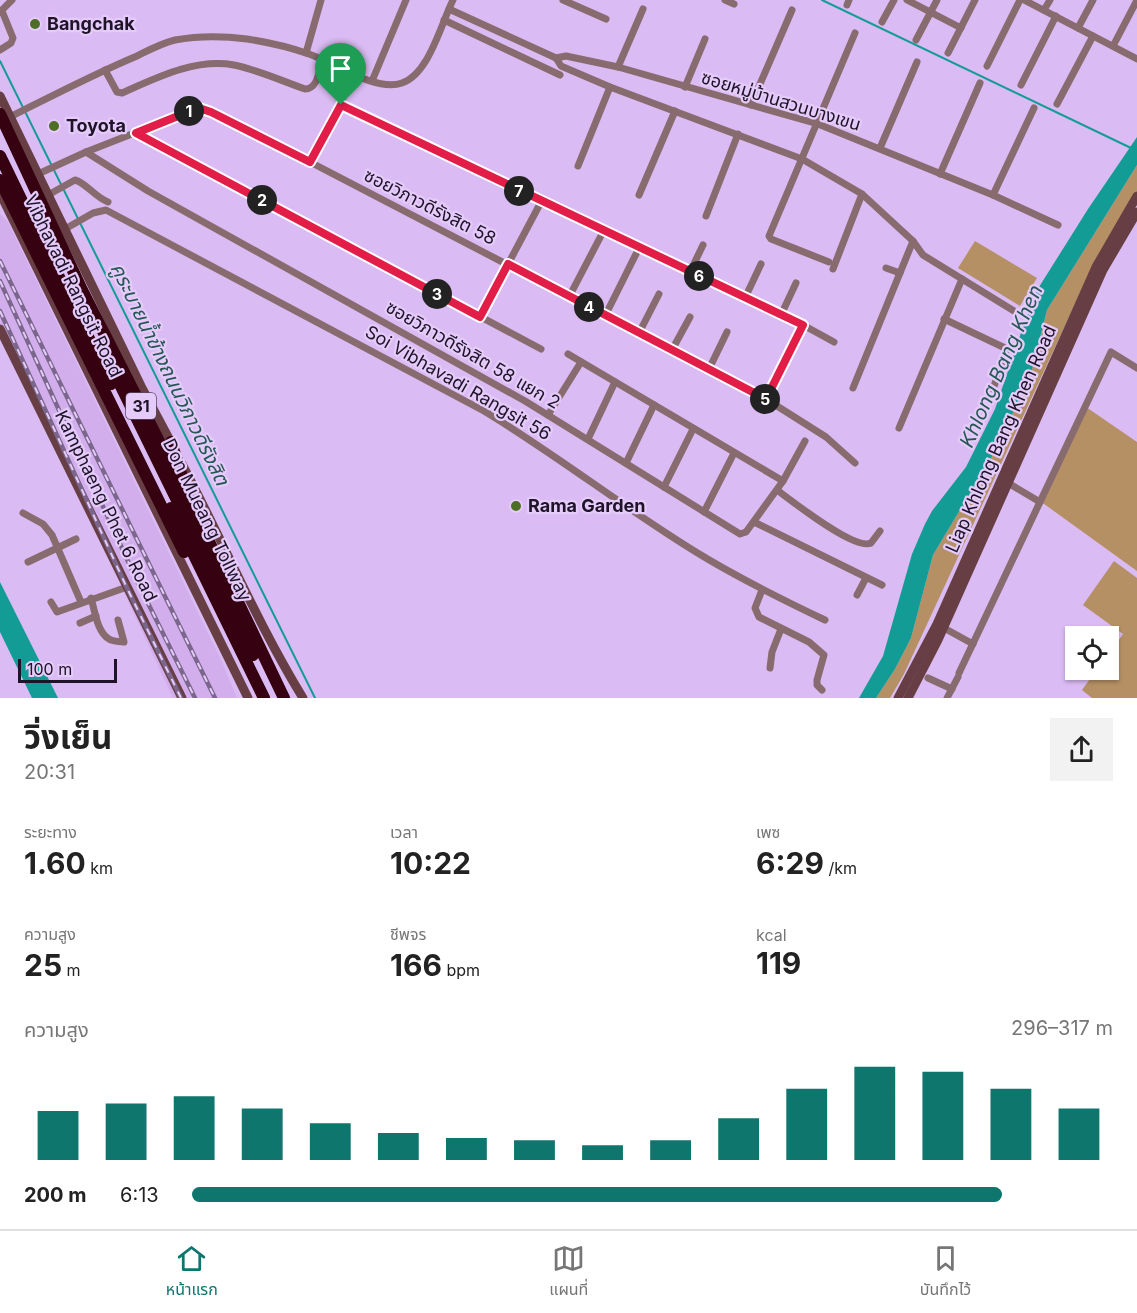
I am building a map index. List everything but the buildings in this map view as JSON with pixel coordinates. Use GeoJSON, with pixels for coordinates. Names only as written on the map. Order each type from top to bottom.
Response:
{"type":"FeatureCollection","features":[{"type":"Feature","properties":{"kind":"highway","name":"Vibhavadi Rangsit Road"},"geometry":{"type":"LineString","coordinates":[[10,115],[82,291],[193,508],[284,698]]}},
{"type":"Feature","properties":{"kind":"highway","name":"Don Mueang Tollway"},"geometry":{"type":"LineString","coordinates":[[0,129],[105,354],[274,698]]}},
{"type":"Feature","properties":{"kind":"highway","name":"Don Mueang Tollway"},"geometry":{"type":"LineString","coordinates":[[0,156],[264,698]]}},
{"type":"Feature","properties":{"kind":"highway","name":"Vibhavadi Rangsit Road"},"geometry":{"type":"LineString","coordinates":[[0,180],[257,698]]}},
{"type":"Feature","properties":{"kind":"highway"},"geometry":{"type":"LineString","coordinates":[[171,442],[193,508]]}},
{"type":"Feature","properties":{"kind":"highway"},"geometry":{"type":"LineString","coordinates":[[135,468],[168,520]]}},
{"type":"Feature","properties":{"kind":"main road","name":"Vibhavadi Rangsit Road"},"geometry":{"type":"LineString","coordinates":[[0,96],[38,174],[52,193],[69,226],[171,442],[280,659],[303,698]]}},
{"type":"Feature","properties":{"kind":"main road","name":"Vibhavadi Rangsit Road"},"geometry":{"type":"LineString","coordinates":[[0,193],[248,698]]}},
{"type":"Feature","properties":{"kind":"main road","name":"Liap Khlong Bang Khen Road"},"geometry":{"type":"LineString","coordinates":[[898,698],[937,624],[1137,196]]}},
{"type":"Feature","properties":{"kind":"main road"},"geometry":{"type":"LineString","coordinates":[[0,209],[13,221]]}},
{"type":"Feature","properties":{"kind":"main road","name":"Liap Khlong Bang Khen Road"},"geometry":{"type":"LineString","coordinates":[[1120,234],[1137,212]]}},
{"type":"Feature","properties":{"kind":"main road","name":"Kamphaeng Phet 6 Road"},"geometry":{"type":"LineString","coordinates":[[0,329],[182,698]]}},
{"type":"Feature","properties":{"kind":"main road","name":"Liap Khlong Bang Khen Road"},"geometry":{"type":"LineString","coordinates":[[908,698],[944,628],[1004,481]]}},
{"type":"Feature","properties":{"kind":"street"},"geometry":{"type":"LineString","coordinates":[[0,50],[11,44],[13,38],[1,12],[12,0]]}},
{"type":"Feature","properties":{"kind":"street"},"geometry":{"type":"LineString","coordinates":[[306,53],[321,0]]}},
{"type":"Feature","properties":{"kind":"street"},"geometry":{"type":"LineString","coordinates":[[372,81],[406,0]]}},
{"type":"Feature","properties":{"kind":"street"},"geometry":{"type":"LineString","coordinates":[[10,115],[172,40],[192,38],[246,39],[306,53],[372,81],[390,85],[404,82],[417,74],[426,62],[453,0]]}},
{"type":"Feature","properties":{"kind":"street"},"geometry":{"type":"LineString","coordinates":[[563,0],[606,19]]}},
{"type":"Feature","properties":{"kind":"street"},"geometry":{"type":"LineString","coordinates":[[725,0],[734,4]]}},
{"type":"Feature","properties":{"kind":"street"},"geometry":{"type":"LineString","coordinates":[[882,22],[894,0]]}},
{"type":"Feature","properties":{"kind":"street"},"geometry":{"type":"LineString","coordinates":[[907,0],[961,28]]}},
{"type":"Feature","properties":{"kind":"street"},"geometry":{"type":"LineString","coordinates":[[916,40],[937,0]]}},
{"type":"Feature","properties":{"kind":"street"},"geometry":{"type":"LineString","coordinates":[[948,53],[975,0]]}},
{"type":"Feature","properties":{"kind":"street"},"geometry":{"type":"LineString","coordinates":[[987,66],[1022,0],[1137,59]]}},
{"type":"Feature","properties":{"kind":"street"},"geometry":{"type":"LineString","coordinates":[[1044,10],[1050,0]]}},
{"type":"Feature","properties":{"kind":"street"},"geometry":{"type":"LineString","coordinates":[[1078,28],[1093,0]]}},
{"type":"Feature","properties":{"kind":"street"},"geometry":{"type":"LineString","coordinates":[[1113,46],[1136,2]]}},
{"type":"Feature","properties":{"kind":"street","name":"ซอยหมู่บ้านสวนบางเขน"},"geometry":{"type":"LineString","coordinates":[[449,9],[556,58],[561,66],[610,87],[802,159],[862,194],[913,241],[923,255],[1014,311]]}},
{"type":"Feature","properties":{"kind":"street"},"geometry":{"type":"LineString","coordinates":[[618,67],[643,9]]}},
{"type":"Feature","properties":{"kind":"street"},"geometry":{"type":"LineString","coordinates":[[750,105],[792,10]]}},
{"type":"Feature","properties":{"kind":"street"},"geometry":{"type":"LineString","coordinates":[[1021,85],[1056,16]]}},
{"type":"Feature","properties":{"kind":"street"},"geometry":{"type":"LineString","coordinates":[[444,20],[560,75]]}},
{"type":"Feature","properties":{"kind":"street"},"geometry":{"type":"LineString","coordinates":[[855,33],[769,236],[771,239],[831,266],[862,194]]}},
{"type":"Feature","properties":{"kind":"street"},"geometry":{"type":"LineString","coordinates":[[1057,104],[1094,36]]}},
{"type":"Feature","properties":{"kind":"street"},"geometry":{"type":"LineString","coordinates":[[685,87],[705,39]]}},
{"type":"Feature","properties":{"kind":"street","name":"ซอยหมู่บ้านสวนบางเขน"},"geometry":{"type":"LineString","coordinates":[[556,58],[566,56],[618,67],[818,124],[993,195],[1058,225]]}},
{"type":"Feature","properties":{"kind":"street"},"geometry":{"type":"LineString","coordinates":[[105,70],[117,92],[122,93],[168,73],[211,64],[233,65],[310,89],[314,86],[322,59]]}},
{"type":"Feature","properties":{"kind":"street"},"geometry":{"type":"LineString","coordinates":[[880,148],[917,62]]}},
{"type":"Feature","properties":{"kind":"street"},"geometry":{"type":"LineString","coordinates":[[310,162],[355,74]]}},
{"type":"Feature","properties":{"kind":"street"},"geometry":{"type":"LineString","coordinates":[[940,174],[980,83]]}},
{"type":"Feature","properties":{"kind":"street"},"geometry":{"type":"LineString","coordinates":[[578,166],[610,87]]}},
{"type":"Feature","properties":{"kind":"street"},"geometry":{"type":"LineString","coordinates":[[341,105],[803,325],[834,342]]}},
{"type":"Feature","properties":{"kind":"street","name":"ซอยวิภาวดีรังสิต 58"},"geometry":{"type":"LineString","coordinates":[[38,174],[86,152],[199,108],[211,112],[766,399],[826,437],[855,463]]}},
{"type":"Feature","properties":{"kind":"street"},"geometry":{"type":"LineString","coordinates":[[993,195],[1034,108]]}},
{"type":"Feature","properties":{"kind":"street"},"geometry":{"type":"LineString","coordinates":[[639,195],[675,111]]}},
{"type":"Feature","properties":{"kind":"street"},"geometry":{"type":"LineString","coordinates":[[136,133],[541,349]]}},
{"type":"Feature","properties":{"kind":"street"},"geometry":{"type":"LineString","coordinates":[[706,216],[738,134]]}},
{"type":"Feature","properties":{"kind":"street","name":"ซอยวิภาวดีรังสิต 58 แยก 2"},"geometry":{"type":"LineString","coordinates":[[86,152],[148,191],[548,415],[740,534],[746,532],[754,522]]}},
{"type":"Feature","properties":{"kind":"street"},"geometry":{"type":"LineString","coordinates":[[52,193],[75,180],[98,198],[108,202]]}},
{"type":"Feature","properties":{"kind":"street"},"geometry":{"type":"LineString","coordinates":[[480,317],[541,202]]}},
{"type":"Feature","properties":{"kind":"street","name":"Soi Vibhavadi Rangsit 56"},"geometry":{"type":"LineString","coordinates":[[69,226],[93,213],[106,210],[467,401],[525,435],[694,551],[762,590],[825,620]]}},
{"type":"Feature","properties":{"kind":"street"},"geometry":{"type":"LineString","coordinates":[[569,297],[604,230]]}},
{"type":"Feature","properties":{"kind":"street"},"geometry":{"type":"LineString","coordinates":[[853,388],[913,241]]}},
{"type":"Feature","properties":{"kind":"street"},"geometry":{"type":"LineString","coordinates":[[690,272],[703,245]]}},
{"type":"Feature","properties":{"kind":"street"},"geometry":{"type":"LineString","coordinates":[[605,316],[639,248]]}},
{"type":"Feature","properties":{"kind":"street"},"geometry":{"type":"LineString","coordinates":[[746,298],[760,264]]}},
{"type":"Feature","properties":{"kind":"street"},"geometry":{"type":"LineString","coordinates":[[886,268],[900,273]]}},
{"type":"Feature","properties":{"kind":"street"},"geometry":{"type":"LineString","coordinates":[[900,428],[962,279]]}},
{"type":"Feature","properties":{"kind":"street"},"geometry":{"type":"LineString","coordinates":[[781,315],[796,283]]}},
{"type":"Feature","properties":{"kind":"street"},"geometry":{"type":"LineString","coordinates":[[639,333],[659,294]]}},
{"type":"Feature","properties":{"kind":"street"},"geometry":{"type":"LineString","coordinates":[[672,350],[690,317]]}},
{"type":"Feature","properties":{"kind":"street"},"geometry":{"type":"LineString","coordinates":[[944,319],[1005,348],[993,389]]}},
{"type":"Feature","properties":{"kind":"street"},"geometry":{"type":"LineString","coordinates":[[766,399],[803,325]]}},
{"type":"Feature","properties":{"kind":"street"},"geometry":{"type":"LineString","coordinates":[[709,369],[727,332]]}},
{"type":"Feature","properties":{"kind":"street"},"geometry":{"type":"LineString","coordinates":[[947,698],[1111,352],[1137,368]]}},
{"type":"Feature","properties":{"kind":"street"},"geometry":{"type":"LineString","coordinates":[[568,354],[783,481]]}},
{"type":"Feature","properties":{"kind":"street"},"geometry":{"type":"LineString","coordinates":[[548,415],[581,362]]}},
{"type":"Feature","properties":{"kind":"street"},"geometry":{"type":"LineString","coordinates":[[588,439],[615,382]]}},
{"type":"Feature","properties":{"kind":"street"},"geometry":{"type":"LineString","coordinates":[[626,463],[654,405]]}},
{"type":"Feature","properties":{"kind":"street"},"geometry":{"type":"LineString","coordinates":[[664,487],[693,429]]}},
{"type":"Feature","properties":{"kind":"street"},"geometry":{"type":"LineString","coordinates":[[806,441],[783,481],[754,522],[882,585]]}},
{"type":"Feature","properties":{"kind":"street"},"geometry":{"type":"LineString","coordinates":[[704,512],[734,453]]}},
{"type":"Feature","properties":{"kind":"street"},"geometry":{"type":"LineString","coordinates":[[1004,481],[1040,502]]}},
{"type":"Feature","properties":{"kind":"street"},"geometry":{"type":"LineString","coordinates":[[777,490],[825,525],[862,544],[871,543],[879,531]]}},
{"type":"Feature","properties":{"kind":"street"},"geometry":{"type":"LineString","coordinates":[[23,513],[43,524],[52,535],[81,602]]}},
{"type":"Feature","properties":{"kind":"street"},"geometry":{"type":"LineString","coordinates":[[28,562],[76,539]]}},
{"type":"Feature","properties":{"kind":"street"},"geometry":{"type":"LineString","coordinates":[[857,596],[866,578]]}},
{"type":"Feature","properties":{"kind":"street"},"geometry":{"type":"LineString","coordinates":[[51,602],[57,612],[127,587]]}},
{"type":"Feature","properties":{"kind":"street"},"geometry":{"type":"LineString","coordinates":[[762,590],[756,603],[756,612],[759,617],[822,651],[824,660],[817,680],[817,685],[822,690]]}},
{"type":"Feature","properties":{"kind":"street"},"geometry":{"type":"LineString","coordinates":[[91,598],[104,634],[110,640],[124,642],[118,620]]}},
{"type":"Feature","properties":{"kind":"street"},"geometry":{"type":"LineString","coordinates":[[80,623],[96,616]]}},
{"type":"Feature","properties":{"kind":"street"},"geometry":{"type":"LineString","coordinates":[[944,628],[973,644]]}},
{"type":"Feature","properties":{"kind":"street"},"geometry":{"type":"LineString","coordinates":[[770,668],[772,652],[781,629]]}},
{"type":"Feature","properties":{"kind":"street"},"geometry":{"type":"LineString","coordinates":[[928,678],[952,689]]}},
{"type":"Feature","properties":{"kind":"shaded area"},"geometry":{"type":"Polygon","coordinates":[[[1137,137],[1137,165],[1047,310],[1031,374],[994,453],[933,555],[911,638],[876,698],[859,698],[883,656],[912,554],[925,524],[932,511],[966,467],[995,409],[1034,295],[1137,137]]]}},
{"type":"Feature","properties":{"kind":"shaded area"},"geometry":{"type":"Polygon","coordinates":[[[1137,165],[1137,191],[1093,265],[904,674],[890,698],[876,698],[911,638],[933,555],[994,453],[1031,374],[1047,310],[1137,165]]]}},
{"type":"Feature","properties":{"kind":"shaded area"},"geometry":{"type":"Polygon","coordinates":[[[0,214],[8,222],[222,662],[237,698],[173,698],[0,325],[0,214]]]}},
{"type":"Feature","properties":{"kind":"shaded area"},"geometry":{"type":"Polygon","coordinates":[[[975,241],[1037,278],[1020,306],[958,268],[975,241]]]}},
{"type":"Feature","properties":{"kind":"shaded area"},"geometry":{"type":"Polygon","coordinates":[[[1086,407],[1137,442],[1137,571],[1040,501],[1086,407]]]}},
{"type":"Feature","properties":{"kind":"shaded area"},"geometry":{"type":"Polygon","coordinates":[[[1114,561],[1137,578],[1137,698],[1092,698],[1082,690],[1089,680],[1119,680],[1119,640],[1123,634],[1119,631],[1119,626],[1112,626],[1083,605],[1114,561]]]}},
{"type":"Feature","properties":{"kind":"shaded area"},"geometry":{"type":"Polygon","coordinates":[[[0,582],[58,698],[32,698],[0,632],[0,582]]]}},
{"type":"Feature","properties":{"kind":"waterway"},"geometry":{"type":"LineString","coordinates":[[822,0],[1131,148]]}},
{"type":"Feature","properties":{"kind":"waterway","name":"คูระบายน้ำข้างถนนวิภาวดีรังสิต"},"geometry":{"type":"LineString","coordinates":[[0,61],[315,698]]}},
{"type":"Feature","properties":{"kind":"railway"},"geometry":{"type":"LineString","coordinates":[[0,261],[215,698]]}},
{"type":"Feature","properties":{"kind":"railway"},"geometry":{"type":"LineString","coordinates":[[0,281],[137,581],[195,698]]}},
{"type":"Feature","properties":{"kind":"railway"},"geometry":{"type":"LineString","coordinates":[[0,311],[126,586],[181,698]]}},
{"type":"Feature","properties":{"kind":"place","name":"Bangchak"},"geometry":{"type":"Point","coordinates":[35,24]}},
{"type":"Feature","properties":{"kind":"place","name":"Toyota"},"geometry":{"type":"Point","coordinates":[54,126]}},
{"type":"Feature","properties":{"kind":"place","name":"Rama Garden"},"geometry":{"type":"Point","coordinates":[516,506]}},
{"type":"Feature","properties":{"kind":"route"},"geometry":{"type":"LineString","coordinates":[[341,105],[803,325],[766,399],[508,264],[480,317],[136,133],[193,110],[205,109],[310,162],[341,105]]}},
{"type":"Feature","properties":{"kind":"water label","name":"Khlong Bang Khen"},"geometry":{"type":"Point","coordinates":[1001,366]}}]}
